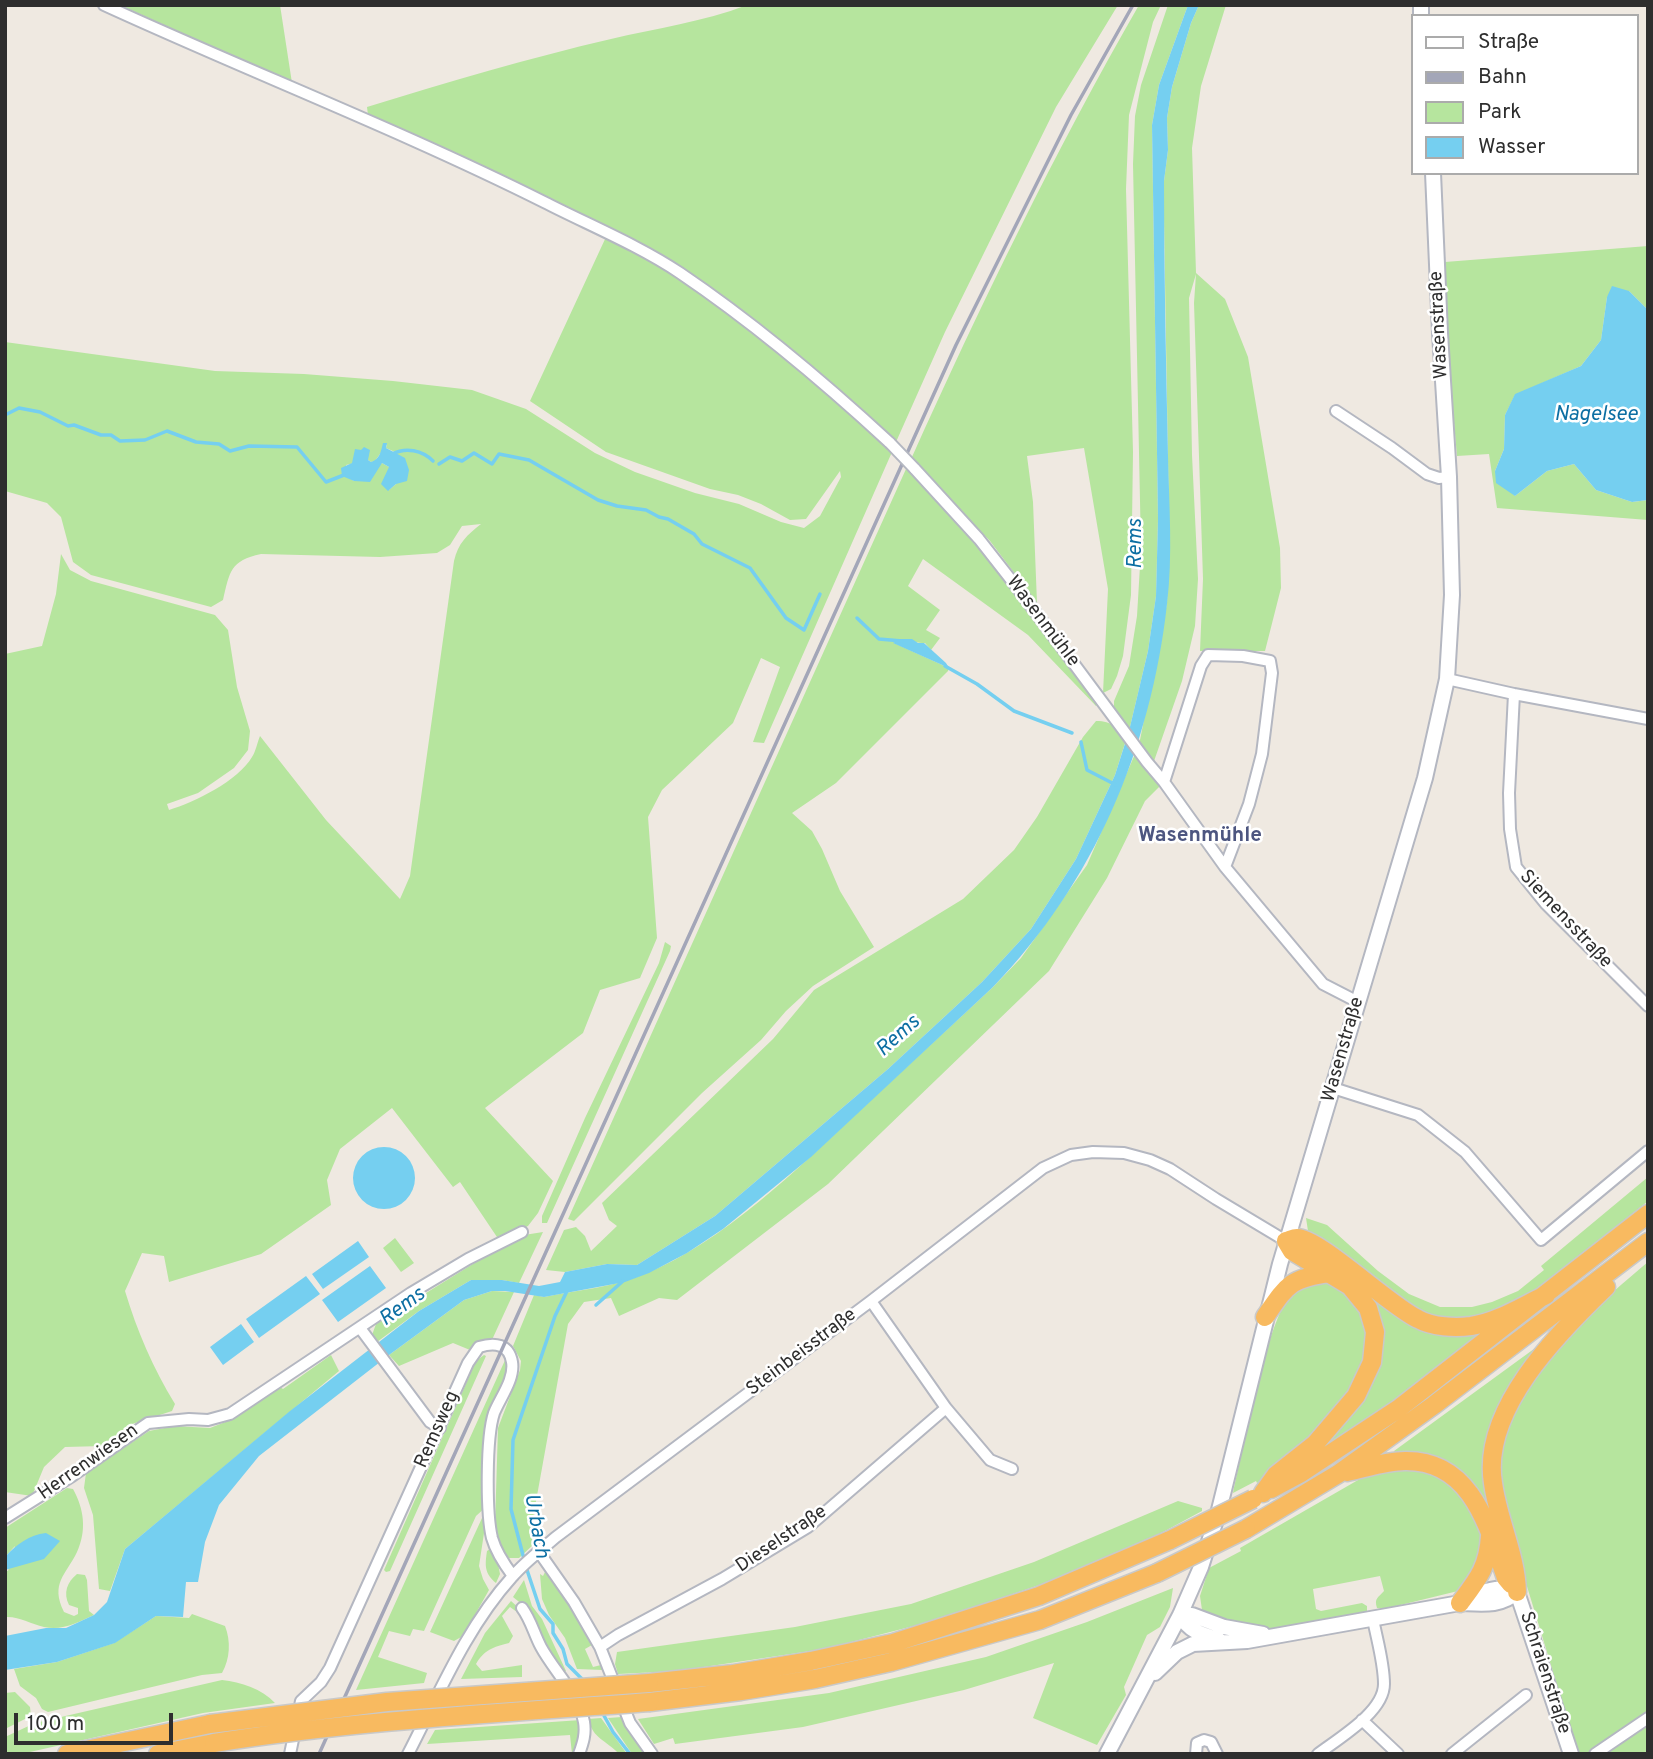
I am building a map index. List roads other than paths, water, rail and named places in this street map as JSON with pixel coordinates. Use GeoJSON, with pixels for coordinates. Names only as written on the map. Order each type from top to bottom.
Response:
{"type":"FeatureCollection","features":[{"type":"Feature","properties":{"kind":"highway"},"geometry":{"type":"LineString","coordinates":[[67,1754],[210,1724],[387,1702],[649,1684],[733,1674],[893,1643],[1039,1596],[1170,1540],[1301,1473],[1398,1409],[1648,1214]]}},
{"type":"Feature","properties":{"kind":"highway"},"geometry":{"type":"LineString","coordinates":[[1258,1496],[1276,1475],[1315,1444],[1356,1396],[1372,1362],[1375,1332],[1368,1308],[1350,1286],[1292,1251],[1286,1241],[1297,1237],[1313,1244],[1389,1302],[1420,1321],[1445,1326],[1470,1326],[1496,1319],[1546,1295]]}},
{"type":"Feature","properties":{"kind":"highway"},"geometry":{"type":"LineString","coordinates":[[158,1754],[281,1732],[650,1702],[815,1679],[891,1662],[1040,1620],[1157,1573],[1246,1529],[1338,1475],[1648,1242]]}},
{"type":"Feature","properties":{"kind":"highway"},"geometry":{"type":"LineString","coordinates":[[1517,1592],[1517,1574],[1492,1481],[1492,1454],[1499,1425],[1518,1390],[1546,1350],[1577,1315],[1620,1275],[1626,1260]]}},
{"type":"Feature","properties":{"kind":"highway"},"geometry":{"type":"LineString","coordinates":[[1265,1317],[1283,1292],[1302,1277],[1330,1273]]}},
{"type":"Feature","properties":{"kind":"highway"},"geometry":{"type":"LineString","coordinates":[[1338,1475],[1406,1460],[1430,1464],[1450,1474],[1468,1491],[1483,1514],[1506,1577],[1517,1592]]}},
{"type":"Feature","properties":{"kind":"highway"},"geometry":{"type":"LineString","coordinates":[[1460,1603],[1482,1574],[1489,1554],[1490,1533]]}},
{"type":"Feature","properties":{"kind":"street","name":"Wasenmühle"},"geometry":{"type":"LineString","coordinates":[[104,5],[218,58],[439,150],[641,251],[679,273],[747,323],[842,399],[890,443],[987,549],[1225,867],[1323,984],[1358,1002]]}},
{"type":"Feature","properties":{"kind":"street","name":"Wasenstraße"},"geometry":{"type":"LineString","coordinates":[[1141,1691],[1180,1615],[1219,1510],[1265,1317],[1425,778],[1447,679],[1452,595],[1449,477],[1433,175]]}},
{"type":"Feature","properties":{"kind":"street"},"geometry":{"type":"LineString","coordinates":[[1336,411],[1427,474],[1439,478],[1449,477]]}},
{"type":"Feature","properties":{"kind":"street"},"geometry":{"type":"LineString","coordinates":[[1164,782],[1201,666],[1208,655],[1243,656],[1270,661],[1272,673],[1262,754],[1249,804],[1225,867]]}},
{"type":"Feature","properties":{"kind":"street"},"geometry":{"type":"LineString","coordinates":[[1447,679],[1648,719]]}},
{"type":"Feature","properties":{"kind":"street","name":"Siemensstraße"},"geometry":{"type":"LineString","coordinates":[[1514,694],[1509,793],[1510,829],[1516,867],[1546,904],[1648,1006]]}},
{"type":"Feature","properties":{"kind":"street"},"geometry":{"type":"LineString","coordinates":[[1333,1088],[1418,1115],[1465,1152],[1541,1240],[1648,1152]]}},
{"type":"Feature","properties":{"kind":"street","name":"Steinbeisstraße"},"geometry":{"type":"LineString","coordinates":[[408,1754],[483,1614],[515,1574],[536,1554],[872,1301],[1043,1168],[1071,1155],[1085,1153],[1124,1153],[1150,1160],[1170,1169],[1286,1241]]}},
{"type":"Feature","properties":{"kind":"street","name":"Herrenwiesen"},"geometry":{"type":"LineString","coordinates":[[5,1518],[148,1423],[208,1420],[230,1414],[468,1259],[522,1232]]}},
{"type":"Feature","properties":{"kind":"street"},"geometry":{"type":"LineString","coordinates":[[872,1301],[946,1408],[990,1460],[1012,1469]]}},
{"type":"Feature","properties":{"kind":"street"},"geometry":{"type":"LineString","coordinates":[[360,1328],[430,1422],[440,1428]]}},
{"type":"Feature","properties":{"kind":"street","name":"Remsweg"},"geometry":{"type":"LineString","coordinates":[[290,1754],[301,1701],[321,1682],[330,1668],[475,1352],[486,1345],[501,1345],[510,1355],[513,1373],[494,1413],[489,1431],[489,1512],[492,1537],[500,1559],[515,1574]]}},
{"type":"Feature","properties":{"kind":"street","name":"Dieselstraße"},"geometry":{"type":"LineString","coordinates":[[600,1647],[618,1634],[722,1579],[808,1527],[946,1408]]}},
{"type":"Feature","properties":{"kind":"street"},"geometry":{"type":"LineString","coordinates":[[536,1554],[574,1602],[600,1647],[630,1723],[652,1754]]}},
{"type":"Feature","properties":{"kind":"street"},"geometry":{"type":"LineString","coordinates":[[1107,1754],[1141,1691],[1177,1651],[1193,1644],[1247,1641],[1460,1603],[1485,1590],[1504,1587],[1517,1592]]}},
{"type":"Feature","properties":{"kind":"street","name":"Schraienstraße"},"geometry":{"type":"LineString","coordinates":[[1517,1592],[1571,1754]]}},
{"type":"Feature","properties":{"kind":"street"},"geometry":{"type":"LineString","coordinates":[[522,1608],[540,1645],[575,1699],[584,1719],[586,1735],[579,1754]]}},
{"type":"Feature","properties":{"kind":"street"},"geometry":{"type":"LineString","coordinates":[[1223,1641],[1193,1632],[1180,1615],[1192,1615],[1224,1627],[1277,1636]]}},
{"type":"Feature","properties":{"kind":"street"},"geometry":{"type":"LineString","coordinates":[[1318,1754],[1375,1709],[1382,1697],[1384,1685],[1373,1619]]}},
{"type":"Feature","properties":{"kind":"street"},"geometry":{"type":"LineString","coordinates":[[1452,1754],[1526,1695]]}},
{"type":"Feature","properties":{"kind":"street"},"geometry":{"type":"LineString","coordinates":[[1595,1754],[1648,1718]]}},
{"type":"Feature","properties":{"kind":"street"},"geometry":{"type":"LineString","coordinates":[[1362,1720],[1398,1754]]}},
{"type":"Feature","properties":{"kind":"street"},"geometry":{"type":"LineString","coordinates":[[1196,1754],[1197,1744],[1204,1740],[1211,1742],[1217,1754]]}},
{"type":"Feature","properties":{"kind":"water"},"geometry":{"type":"Polygon","coordinates":[[[1188,5],[1199,5],[1172,87],[1167,118],[1168,150],[1164,181],[1170,530],[1167,604],[1159,658],[1132,761],[1112,810],[1061,904],[1029,947],[993,987],[811,1157],[723,1229],[687,1253],[625,1282],[544,1297],[492,1291],[464,1300],[259,1456],[219,1505],[205,1542],[198,1582],[186,1582],[183,1617],[156,1616],[115,1643],[57,1662],[5,1670],[5,1636],[46,1628],[66,1628],[94,1615],[107,1602],[125,1549],[290,1411],[419,1311],[471,1280],[502,1280],[539,1286],[560,1282],[565,1272],[607,1264],[637,1265],[715,1216],[888,1069],[982,982],[1031,929],[1076,859],[1115,775],[1129,731],[1148,651],[1156,596],[1158,519],[1152,125],[1159,85],[1188,5]]]}},
{"type":"Feature","properties":{"kind":"water","name":"Nagelsee"},"geometry":{"type":"Polygon","coordinates":[[[1612,286],[1629,291],[1648,310],[1648,500],[1632,502],[1596,490],[1574,464],[1547,471],[1515,496],[1496,483],[1495,471],[1504,449],[1505,415],[1515,394],[1581,366],[1601,340],[1607,297],[1612,286]]]}},
{"type":"Feature","properties":{"kind":"water"},"geometry":{"type":"Polygon","coordinates":[[[383,443],[387,443],[386,448],[405,458],[409,470],[407,481],[396,484],[388,491],[381,484],[389,467],[382,463],[370,482],[354,481],[342,476],[341,468],[352,463],[355,449],[361,450],[364,447],[370,450],[368,460],[371,462],[378,457],[383,443]]]}},
{"type":"Feature","properties":{"kind":"water"},"geometry":{"type":"Polygon","coordinates":[[[899,639],[924,643],[949,668],[893,643],[899,639]]]}},
{"type":"Feature","properties":{"kind":"water"},"geometry":{"type":"Polygon","coordinates":[[[378,1147],[390,1147],[406,1156],[413,1166],[413,1190],[406,1200],[390,1209],[378,1209],[367,1204],[358,1195],[353,1184],[353,1172],[358,1161],[367,1152],[378,1147]]]}},
{"type":"Feature","properties":{"kind":"water"},"geometry":{"type":"Polygon","coordinates":[[[358,1241],[369,1257],[323,1289],[312,1274],[358,1241]]]}},
{"type":"Feature","properties":{"kind":"water"},"geometry":{"type":"Polygon","coordinates":[[[370,1266],[386,1288],[338,1322],[322,1300],[370,1266]]]}},
{"type":"Feature","properties":{"kind":"water"},"geometry":{"type":"Polygon","coordinates":[[[306,1276],[320,1294],[259,1338],[246,1319],[306,1276]]]}},
{"type":"Feature","properties":{"kind":"water"},"geometry":{"type":"Polygon","coordinates":[[[241,1324],[254,1342],[223,1365],[210,1347],[241,1324]]]}},
{"type":"Feature","properties":{"kind":"water"},"geometry":{"type":"Polygon","coordinates":[[[46,1533],[60,1541],[44,1559],[5,1570],[5,1557],[14,1548],[29,1538],[46,1533]]]}},
{"type":"Feature","properties":{"kind":"waterway"},"geometry":{"type":"LineString","coordinates":[[5,415],[19,408],[40,412],[68,426],[74,425],[101,435],[111,435],[120,441],[145,440],[167,431],[196,442],[219,444],[230,451],[249,446],[297,447],[326,482],[344,475]]}},
{"type":"Feature","properties":{"kind":"waterway"},"geometry":{"type":"LineString","coordinates":[[392,454],[414,451],[433,461]]}},
{"type":"Feature","properties":{"kind":"waterway"},"geometry":{"type":"LineString","coordinates":[[439,464],[450,457],[462,461],[474,453],[492,464],[499,454],[529,460],[598,500],[646,510],[668,519],[694,534],[702,544],[750,568],[786,618],[804,630],[820,594]]}},
{"type":"Feature","properties":{"kind":"waterway"},"geometry":{"type":"LineString","coordinates":[[857,618],[879,639],[902,641]]}},
{"type":"Feature","properties":{"kind":"waterway"},"geometry":{"type":"LineString","coordinates":[[945,666],[977,684],[1014,711],[1072,733]]}},
{"type":"Feature","properties":{"kind":"waterway"},"geometry":{"type":"LineString","coordinates":[[1081,742],[1087,770],[1116,785]]}},
{"type":"Feature","properties":{"kind":"waterway"},"geometry":{"type":"LineString","coordinates":[[596,1305],[623,1281]]}},
{"type":"Feature","properties":{"kind":"waterway","name":"Urbach"},"geometry":{"type":"LineString","coordinates":[[524,1559],[511,1509],[513,1440],[555,1316],[567,1291]]}},
{"type":"Feature","properties":{"kind":"waterway","name":"Urbach"},"geometry":{"type":"LineString","coordinates":[[526,1567],[540,1609],[553,1624],[553,1633],[563,1649],[567,1664],[584,1681]]}},
{"type":"Feature","properties":{"kind":"waterway","name":"Urbach"},"geometry":{"type":"LineString","coordinates":[[602,1712],[630,1754]]}},
{"type":"Feature","properties":{"kind":"railway"},"geometry":{"type":"LineString","coordinates":[[319,1754],[956,345],[1071,115],[1133,5]]}},
{"type":"Feature","properties":{"kind":"district","name":"Wasenmühle"},"geometry":{"type":"Point","coordinates":[1200,837]}},
{"type":"Feature","properties":{"kind":"water label","name":"Rems"},"geometry":{"type":"Point","coordinates":[1137,544]}},
{"type":"Feature","properties":{"kind":"water label","name":"Rems"},"geometry":{"type":"Point","coordinates":[899,1037]}},
{"type":"Feature","properties":{"kind":"water label","name":"Rems"},"geometry":{"type":"Point","coordinates":[403,1308]}}]}
